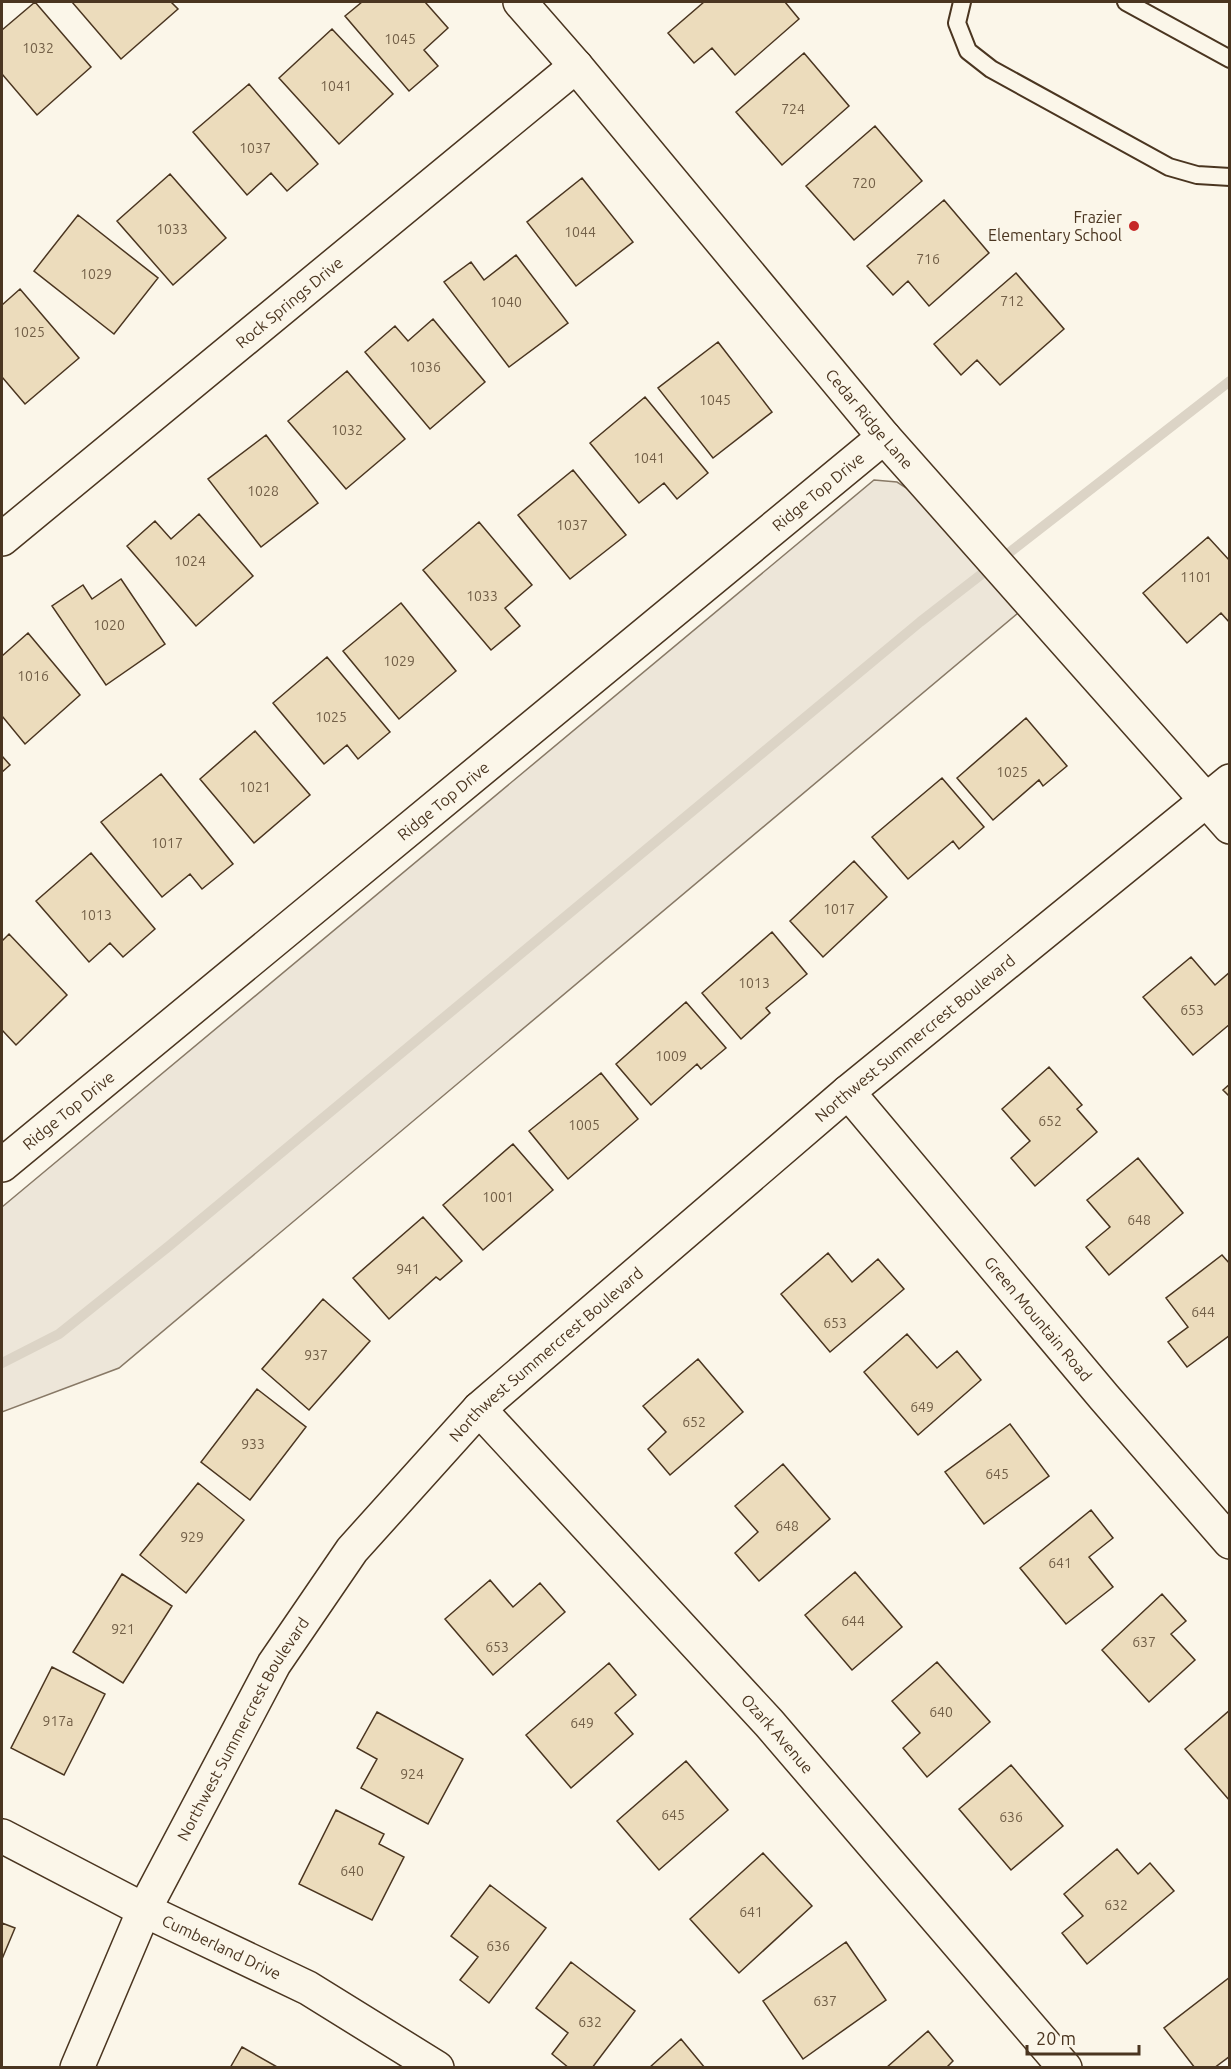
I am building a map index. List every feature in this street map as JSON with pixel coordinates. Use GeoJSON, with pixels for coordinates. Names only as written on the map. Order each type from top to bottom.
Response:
{"type":"FeatureCollection","features":[{"type":"Feature","properties":{"kind":"street","name":"Cedar Ridge Lane"},"geometry":{"type":"LineString","coordinates":[[520,2],[576,66],[884,437],[1031,603],[1218,790],[1230,827]]}},
{"type":"Feature","properties":{"kind":"street","name":"Rock Springs Drive"},"geometry":{"type":"LineString","coordinates":[[2,539],[576,66]]}},
{"type":"Feature","properties":{"kind":"street","name":"Ridge Top Drive"},"geometry":{"type":"LineString","coordinates":[[2,1166],[884,437]]}},
{"type":"Feature","properties":{"kind":"street","name":"Northwest Summercrest Boulevard"},"geometry":{"type":"LineString","coordinates":[[77,2067],[144,1910],[274,1665],[352,1550],[479,1409],[848,1092],[1218,790]]}},
{"type":"Feature","properties":{"kind":"street","name":"Green Mountain Road"},"geometry":{"type":"LineString","coordinates":[[848,1092],[1104,1397],[1230,1542]]}},
{"type":"Feature","properties":{"kind":"street","name":"Ozark Avenue"},"geometry":{"type":"LineString","coordinates":[[479,1409],[769,1723],[1065,2067]]}},
{"type":"Feature","properties":{"kind":"street","name":"Cumberland Drive"},"geometry":{"type":"LineString","coordinates":[[2,1836],[144,1910],[308,1989],[436,2067]]}},
{"type":"Feature","properties":{"kind":"lane"},"geometry":{"type":"LineString","coordinates":[[962,2],[957,23],[968,51],[992,69],[1169,167],[1197,175],[1230,177]]}},
{"type":"Feature","properties":{"kind":"lane"},"geometry":{"type":"LineString","coordinates":[[1126,2],[1230,59]]}},
{"type":"Feature","properties":{"kind":"shaded area"},"geometry":{"type":"Polygon","coordinates":[[[874,480],[897,482],[919,496],[1018,613],[119,1368],[2,1412],[2,1207],[874,480]]]}},
{"type":"Feature","properties":{"kind":"building"},"geometry":{"type":"Polygon","coordinates":[[[35,2],[91,67],[37,115],[2,74],[2,30],[35,2]]]}},
{"type":"Feature","properties":{"kind":"building"},"geometry":{"type":"Polygon","coordinates":[[[72,2],[171,2],[178,9],[121,59],[72,2]]]}},
{"type":"Feature","properties":{"kind":"building"},"geometry":{"type":"Polygon","coordinates":[[[362,2],[425,2],[448,28],[424,50],[438,66],[409,91],[345,16],[362,2]]]}},
{"type":"Feature","properties":{"kind":"building"},"geometry":{"type":"Polygon","coordinates":[[[704,2],[785,2],[799,19],[735,75],[712,48],[694,63],[668,33],[704,2]]]}},
{"type":"Feature","properties":{"kind":"building"},"geometry":{"type":"Polygon","coordinates":[[[332,29],[393,94],[339,144],[279,78],[332,29]]]}},
{"type":"Feature","properties":{"kind":"building"},"geometry":{"type":"Polygon","coordinates":[[[804,53],[849,106],[782,165],[736,112],[804,53]]]}},
{"type":"Feature","properties":{"kind":"building"},"geometry":{"type":"Polygon","coordinates":[[[249,84],[318,164],[287,191],[271,173],[247,195],[193,132],[249,84]]]}},
{"type":"Feature","properties":{"kind":"building"},"geometry":{"type":"Polygon","coordinates":[[[875,126],[922,181],[854,240],[806,186],[875,126]]]}},
{"type":"Feature","properties":{"kind":"building"},"geometry":{"type":"Polygon","coordinates":[[[170,174],[226,238],[173,285],[117,221],[170,174]]]}},
{"type":"Feature","properties":{"kind":"building"},"geometry":{"type":"Polygon","coordinates":[[[582,178],[633,242],[576,286],[527,222],[582,178]]]}},
{"type":"Feature","properties":{"kind":"building"},"geometry":{"type":"Polygon","coordinates":[[[944,200],[989,253],[929,306],[908,281],[893,295],[867,266],[944,200]]]}},
{"type":"Feature","properties":{"kind":"building"},"geometry":{"type":"Polygon","coordinates":[[[78,215],[158,278],[114,334],[34,271],[78,215]]]}},
{"type":"Feature","properties":{"kind":"building"},"geometry":{"type":"Polygon","coordinates":[[[516,255],[568,323],[509,367],[444,282],[471,262],[484,280],[516,255]]]}},
{"type":"Feature","properties":{"kind":"building"},"geometry":{"type":"Polygon","coordinates":[[[1016,273],[1064,329],[1000,385],[977,360],[961,375],[934,344],[1016,273]]]}},
{"type":"Feature","properties":{"kind":"building"},"geometry":{"type":"Polygon","coordinates":[[[20,289],[79,358],[25,404],[2,377],[2,305],[20,289]]]}},
{"type":"Feature","properties":{"kind":"building"},"geometry":{"type":"Polygon","coordinates":[[[433,319],[485,382],[430,429],[365,352],[395,326],[408,341],[433,319]]]}},
{"type":"Feature","properties":{"kind":"building"},"geometry":{"type":"Polygon","coordinates":[[[718,342],[772,412],[713,458],[658,388],[718,342]]]}},
{"type":"Feature","properties":{"kind":"building"},"geometry":{"type":"Polygon","coordinates":[[[347,371],[405,439],[346,489],[288,421],[347,371]]]}},
{"type":"Feature","properties":{"kind":"building"},"geometry":{"type":"Polygon","coordinates":[[[645,397],[708,473],[677,499],[664,483],[639,503],[590,443],[645,397]]]}},
{"type":"Feature","properties":{"kind":"building"},"geometry":{"type":"Polygon","coordinates":[[[266,435],[318,503],[261,547],[208,479],[266,435]]]}},
{"type":"Feature","properties":{"kind":"building"},"geometry":{"type":"Polygon","coordinates":[[[573,470],[626,535],[570,579],[518,515],[573,470]]]}},
{"type":"Feature","properties":{"kind":"building"},"geometry":{"type":"Polygon","coordinates":[[[199,514],[253,576],[196,626],[127,546],[155,521],[171,539],[199,514]]]}},
{"type":"Feature","properties":{"kind":"building"},"geometry":{"type":"Polygon","coordinates":[[[479,522],[532,585],[505,608],[520,626],[491,650],[423,570],[479,522]]]}},
{"type":"Feature","properties":{"kind":"building"},"geometry":{"type":"Polygon","coordinates":[[[1208,537],[1230,561],[1230,623],[1221,613],[1187,643],[1143,593],[1208,537]]]}},
{"type":"Feature","properties":{"kind":"building"},"geometry":{"type":"Polygon","coordinates":[[[121,579],[165,644],[106,685],[52,606],[83,585],[92,599],[121,579]]]}},
{"type":"Feature","properties":{"kind":"building"},"geometry":{"type":"Polygon","coordinates":[[[401,603],[456,671],[399,719],[343,651],[401,603]]]}},
{"type":"Feature","properties":{"kind":"building"},"geometry":{"type":"Polygon","coordinates":[[[28,633],[80,695],[25,744],[2,716],[2,656],[28,633]]]}},
{"type":"Feature","properties":{"kind":"building"},"geometry":{"type":"Polygon","coordinates":[[[327,657],[390,732],[358,759],[347,745],[324,764],[273,703],[327,657]]]}},
{"type":"Feature","properties":{"kind":"building"},"geometry":{"type":"Polygon","coordinates":[[[1026,718],[1067,766],[1043,786],[1039,780],[993,820],[957,778],[1026,718]]]}},
{"type":"Feature","properties":{"kind":"building"},"geometry":{"type":"Polygon","coordinates":[[[255,731],[310,795],[254,843],[200,779],[255,731]]]}},
{"type":"Feature","properties":{"kind":"building"},"geometry":{"type":"Polygon","coordinates":[[[2,756],[10,765],[2,772],[2,756]]]}},
{"type":"Feature","properties":{"kind":"building"},"geometry":{"type":"Polygon","coordinates":[[[161,774],[233,864],[202,889],[190,874],[162,897],[101,822],[161,774]]]}},
{"type":"Feature","properties":{"kind":"building"},"geometry":{"type":"Polygon","coordinates":[[[942,778],[984,827],[959,849],[953,841],[908,879],[872,837],[942,778]]]}},
{"type":"Feature","properties":{"kind":"building"},"geometry":{"type":"Polygon","coordinates":[[[91,853],[155,929],[123,957],[110,943],[89,962],[36,901],[91,853]]]}},
{"type":"Feature","properties":{"kind":"building"},"geometry":{"type":"Polygon","coordinates":[[[854,861],[887,897],[823,957],[790,921],[854,861]]]}},
{"type":"Feature","properties":{"kind":"building"},"geometry":{"type":"Polygon","coordinates":[[[772,932],[807,974],[766,1008],[770,1013],[741,1039],[702,993],[772,932]]]}},
{"type":"Feature","properties":{"kind":"building"},"geometry":{"type":"Polygon","coordinates":[[[9,934],[67,995],[16,1045],[2,1030],[2,941],[9,934]]]}},
{"type":"Feature","properties":{"kind":"building"},"geometry":{"type":"Polygon","coordinates":[[[1191,957],[1215,985],[1230,972],[1230,1024],[1193,1055],[1143,997],[1191,957]]]}},
{"type":"Feature","properties":{"kind":"building"},"geometry":{"type":"Polygon","coordinates":[[[686,1002],[726,1048],[701,1069],[697,1064],[651,1105],[616,1064],[686,1002]]]}},
{"type":"Feature","properties":{"kind":"building"},"geometry":{"type":"Polygon","coordinates":[[[1049,1067],[1082,1105],[1077,1109],[1097,1132],[1035,1186],[1011,1158],[1030,1141],[1002,1109],[1049,1067]]]}},
{"type":"Feature","properties":{"kind":"building"},"geometry":{"type":"Polygon","coordinates":[[[601,1073],[638,1119],[568,1179],[529,1131],[601,1073]]]}},
{"type":"Feature","properties":{"kind":"building"},"geometry":{"type":"Polygon","coordinates":[[[1230,1084],[1230,1097],[1223,1090],[1230,1084]]]}},
{"type":"Feature","properties":{"kind":"building"},"geometry":{"type":"Polygon","coordinates":[[[513,1144],[553,1190],[483,1250],[443,1205],[513,1144]]]}},
{"type":"Feature","properties":{"kind":"building"},"geometry":{"type":"Polygon","coordinates":[[[1138,1158],[1183,1213],[1109,1275],[1086,1247],[1110,1227],[1087,1200],[1138,1158]]]}},
{"type":"Feature","properties":{"kind":"building"},"geometry":{"type":"Polygon","coordinates":[[[423,1217],[462,1261],[440,1280],[436,1277],[389,1319],[353,1278],[423,1217]]]}},
{"type":"Feature","properties":{"kind":"building"},"geometry":{"type":"Polygon","coordinates":[[[828,1253],[852,1282],[878,1259],[904,1289],[830,1352],[781,1294],[828,1253]]]}},
{"type":"Feature","properties":{"kind":"building"},"geometry":{"type":"Polygon","coordinates":[[[1222,1255],[1230,1264],[1230,1335],[1187,1367],[1168,1342],[1188,1327],[1166,1298],[1222,1255]]]}},
{"type":"Feature","properties":{"kind":"building"},"geometry":{"type":"Polygon","coordinates":[[[323,1299],[370,1341],[309,1410],[262,1369],[323,1299]]]}},
{"type":"Feature","properties":{"kind":"building"},"geometry":{"type":"Polygon","coordinates":[[[907,1334],[937,1368],[957,1351],[981,1380],[918,1435],[864,1372],[907,1334]]]}},
{"type":"Feature","properties":{"kind":"building"},"geometry":{"type":"Polygon","coordinates":[[[698,1359],[743,1412],[670,1475],[648,1449],[666,1432],[643,1406],[698,1359]]]}},
{"type":"Feature","properties":{"kind":"building"},"geometry":{"type":"Polygon","coordinates":[[[257,1389],[306,1427],[250,1500],[201,1462],[257,1389]]]}},
{"type":"Feature","properties":{"kind":"building"},"geometry":{"type":"Polygon","coordinates":[[[1010,1424],[1049,1476],[984,1524],[945,1472],[1010,1424]]]}},
{"type":"Feature","properties":{"kind":"building"},"geometry":{"type":"Polygon","coordinates":[[[783,1464],[830,1519],[759,1581],[735,1553],[758,1532],[735,1506],[783,1464]]]}},
{"type":"Feature","properties":{"kind":"building"},"geometry":{"type":"Polygon","coordinates":[[[198,1483],[244,1520],[186,1593],[140,1555],[198,1483]]]}},
{"type":"Feature","properties":{"kind":"building"},"geometry":{"type":"Polygon","coordinates":[[[1091,1510],[1113,1538],[1089,1557],[1113,1587],[1066,1624],[1020,1568],[1091,1510]]]}},
{"type":"Feature","properties":{"kind":"building"},"geometry":{"type":"Polygon","coordinates":[[[855,1572],[902,1627],[852,1670],[805,1615],[855,1572]]]}},
{"type":"Feature","properties":{"kind":"building"},"geometry":{"type":"Polygon","coordinates":[[[122,1574],[172,1606],[123,1683],[73,1652],[122,1574]]]}},
{"type":"Feature","properties":{"kind":"building"},"geometry":{"type":"Polygon","coordinates":[[[490,1580],[513,1607],[540,1583],[565,1612],[493,1675],[445,1619],[490,1580]]]}},
{"type":"Feature","properties":{"kind":"building"},"geometry":{"type":"Polygon","coordinates":[[[1162,1594],[1186,1621],[1171,1634],[1195,1660],[1149,1702],[1102,1650],[1162,1594]]]}},
{"type":"Feature","properties":{"kind":"building"},"geometry":{"type":"Polygon","coordinates":[[[937,1662],[990,1722],[927,1777],[903,1748],[920,1733],[892,1701],[937,1662]]]}},
{"type":"Feature","properties":{"kind":"building"},"geometry":{"type":"Polygon","coordinates":[[[609,1663],[636,1695],[615,1713],[633,1734],[571,1788],[526,1735],[609,1663]]]}},
{"type":"Feature","properties":{"kind":"building"},"geometry":{"type":"Polygon","coordinates":[[[52,1667],[105,1694],[64,1775],[11,1748],[52,1667]]]}},
{"type":"Feature","properties":{"kind":"building"},"geometry":{"type":"Polygon","coordinates":[[[1230,1710],[1230,1801],[1185,1749],[1230,1710]]]}},
{"type":"Feature","properties":{"kind":"building"},"geometry":{"type":"Polygon","coordinates":[[[377,1712],[463,1759],[428,1824],[361,1788],[377,1759],[357,1748],[377,1712]]]}},
{"type":"Feature","properties":{"kind":"building"},"geometry":{"type":"Polygon","coordinates":[[[686,1761],[728,1810],[659,1870],[617,1821],[686,1761]]]}},
{"type":"Feature","properties":{"kind":"building"},"geometry":{"type":"Polygon","coordinates":[[[1011,1765],[1063,1826],[1011,1870],[959,1809],[1011,1765]]]}},
{"type":"Feature","properties":{"kind":"building"},"geometry":{"type":"Polygon","coordinates":[[[336,1810],[384,1834],[379,1844],[404,1857],[372,1920],[299,1884],[336,1810]]]}},
{"type":"Feature","properties":{"kind":"building"},"geometry":{"type":"Polygon","coordinates":[[[1117,1849],[1138,1874],[1150,1863],[1174,1891],[1087,1964],[1062,1933],[1083,1916],[1064,1894],[1117,1849]]]}},
{"type":"Feature","properties":{"kind":"building"},"geometry":{"type":"Polygon","coordinates":[[[763,1853],[812,1906],[739,1973],[690,1919],[763,1853]]]}},
{"type":"Feature","properties":{"kind":"building"},"geometry":{"type":"Polygon","coordinates":[[[490,1885],[546,1928],[489,2003],[460,1980],[478,1957],[451,1936],[490,1885]]]}},
{"type":"Feature","properties":{"kind":"building"},"geometry":{"type":"Polygon","coordinates":[[[2,1923],[15,1928],[2,1959],[2,1923]]]}},
{"type":"Feature","properties":{"kind":"building"},"geometry":{"type":"Polygon","coordinates":[[[846,1942],[886,2000],[803,2059],[763,2001],[846,1942]]]}},
{"type":"Feature","properties":{"kind":"building"},"geometry":{"type":"Polygon","coordinates":[[[571,1962],[635,2011],[592,2068],[569,2068],[552,2054],[568,2033],[536,2008],[571,1962]]]}},
{"type":"Feature","properties":{"kind":"building"},"geometry":{"type":"Polygon","coordinates":[[[1230,1977],[1230,2056],[1214,2068],[1195,2068],[1164,2028],[1230,1977]]]}},
{"type":"Feature","properties":{"kind":"building"},"geometry":{"type":"Polygon","coordinates":[[[928,2031],[953,2061],[946,2068],[886,2068],[928,2031]]]}},
{"type":"Feature","properties":{"kind":"building"},"geometry":{"type":"Polygon","coordinates":[[[681,2039],[705,2068],[649,2068],[681,2039]]]}},
{"type":"Feature","properties":{"kind":"building"},"geometry":{"type":"Polygon","coordinates":[[[242,2047],[279,2068],[230,2068],[242,2047]]]}},
{"type":"Feature","properties":{"kind":"waterway"},"geometry":{"type":"LineString","coordinates":[[2,1363],[59,1334],[169,1246],[920,622],[1230,381]]}},
{"type":"Feature","properties":{"kind":"place","name":"Frazier Elementary School"},"geometry":{"type":"Point","coordinates":[1134,226]}}]}
